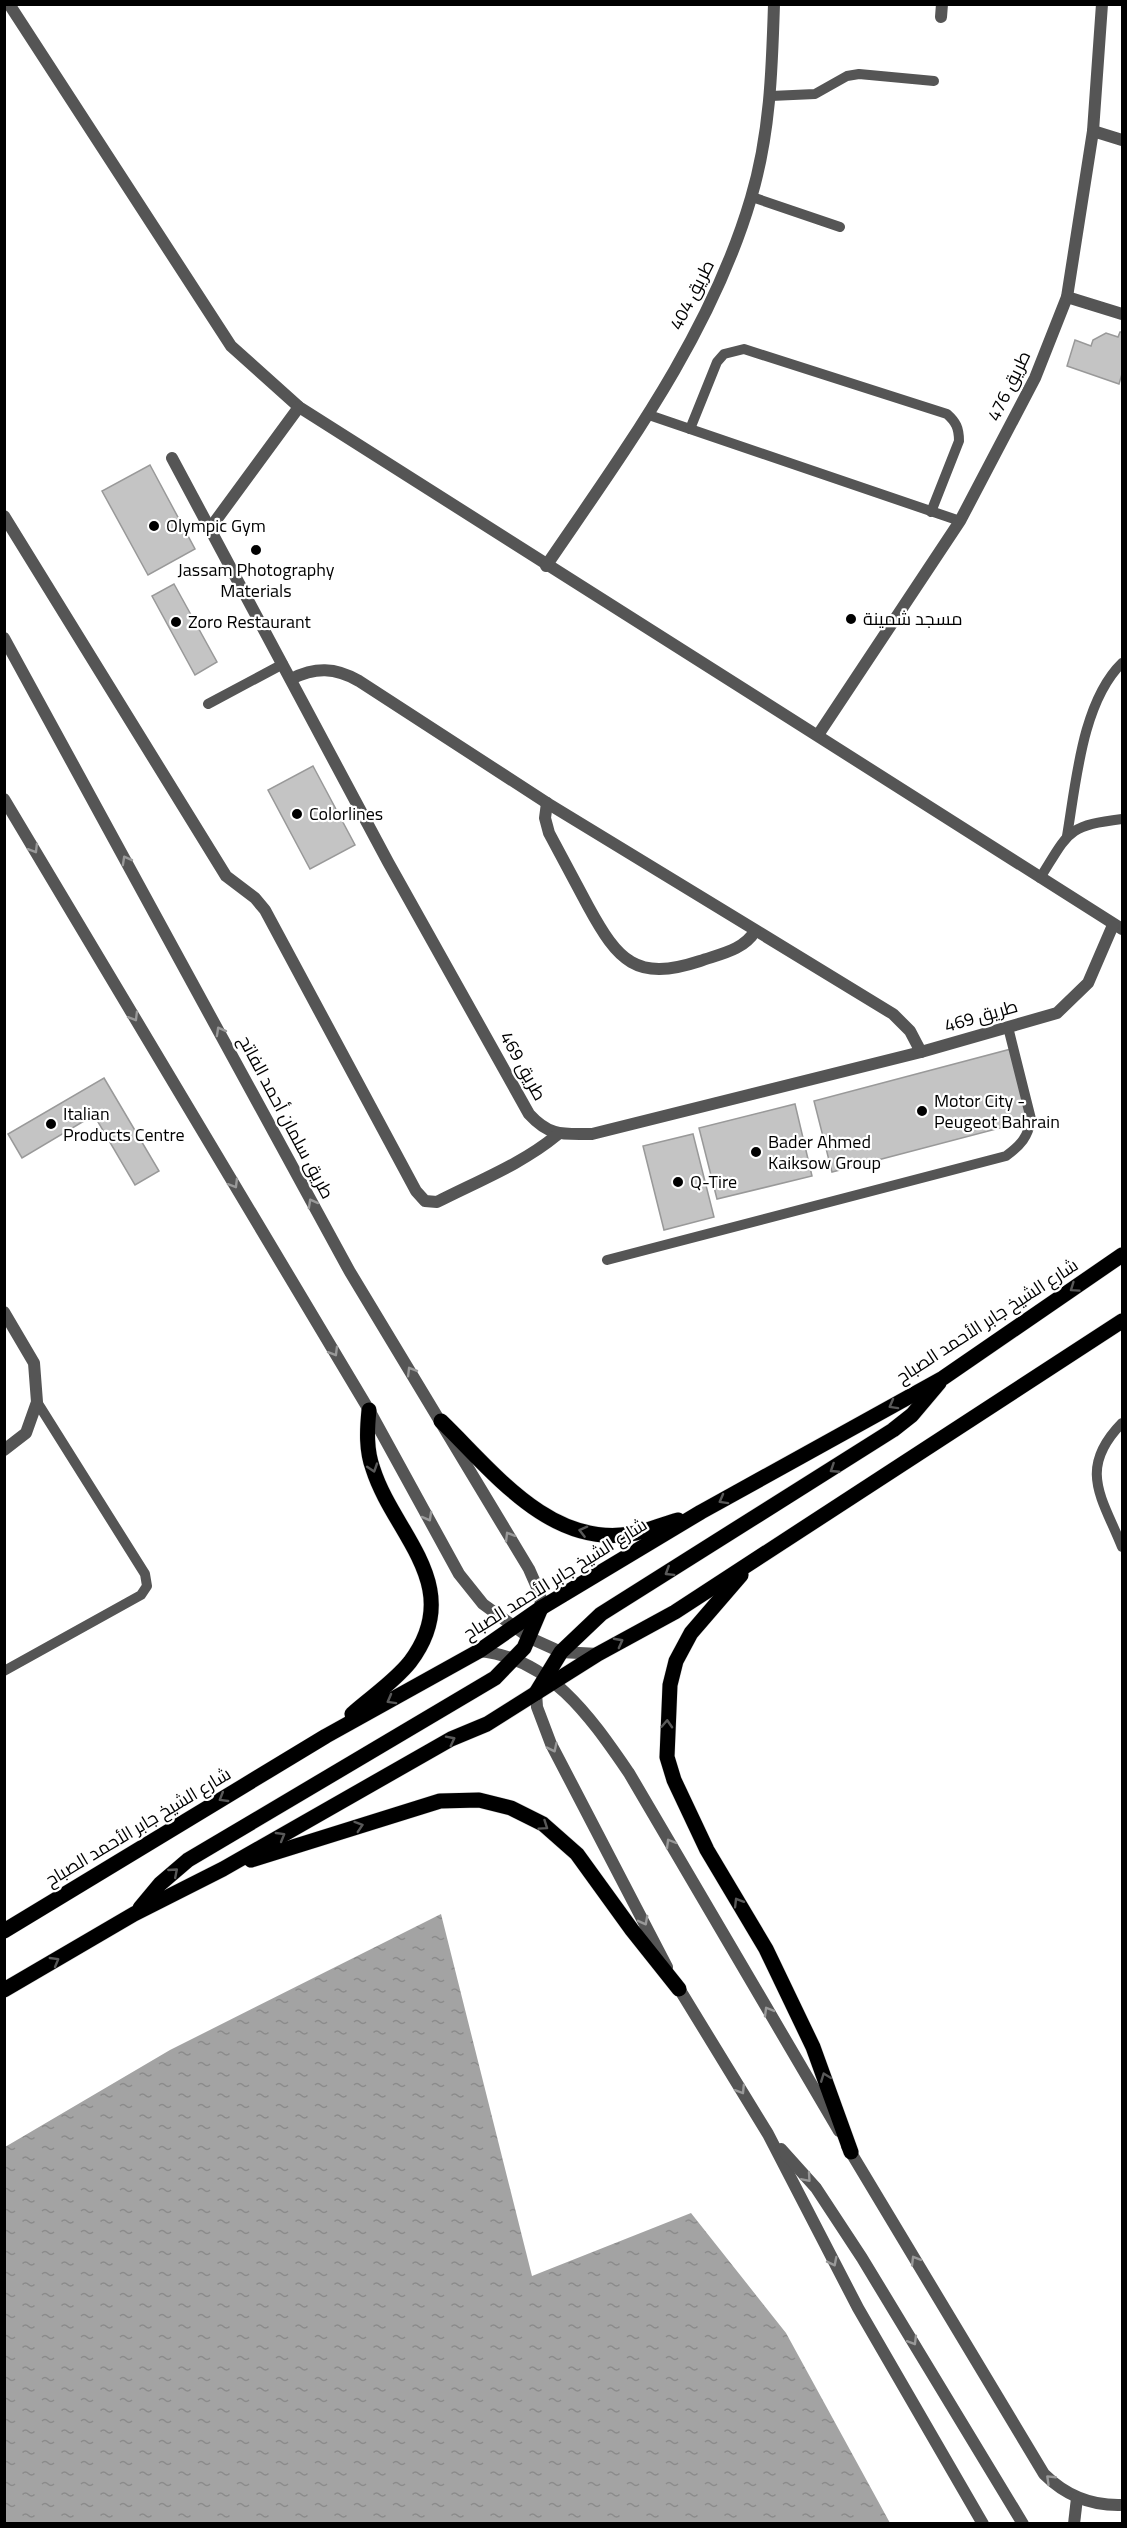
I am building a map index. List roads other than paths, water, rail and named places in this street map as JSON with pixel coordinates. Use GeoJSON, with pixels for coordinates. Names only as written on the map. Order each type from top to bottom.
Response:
{"type":"FeatureCollection","features":[{"type":"Feature","properties":{"kind":"main road","name":"شارع الشيخ جابر الأحمد الصباح"},"geometry":{"type":"LineString","coordinates":[[4,1931],[326,1736],[479,1651],[541,1608],[701,1512],[943,1378],[1122,1255]]}},
{"type":"Feature","properties":{"kind":"main road"},"geometry":{"type":"LineString","coordinates":[[4,1990],[134,1914],[223,1869],[451,1739],[487,1724],[536,1693],[550,1679],[675,1612],[1122,1321]]}},
{"type":"Feature","properties":{"kind":"main road"},"geometry":{"type":"LineString","coordinates":[[550,1679],[561,1652],[601,1614],[893,1430],[912,1415],[943,1378]]}},
{"type":"Feature","properties":{"kind":"main road"},"geometry":{"type":"LineString","coordinates":[[326,1736],[401,1672],[418,1648],[428,1620],[429,1588],[421,1558],[373,1469],[367,1440],[369,1410]]}},
{"type":"Feature","properties":{"kind":"main road"},"geometry":{"type":"LineString","coordinates":[[441,1421],[521,1498],[563,1525],[596,1534],[630,1534],[701,1512]]}},
{"type":"Feature","properties":{"kind":"main road"},"geometry":{"type":"LineString","coordinates":[[754,1560],[691,1633],[676,1661],[670,1685],[667,1756],[674,1780],[703,1841],[766,1949],[813,2047],[851,2152]]}},
{"type":"Feature","properties":{"kind":"main road"},"geometry":{"type":"LineString","coordinates":[[134,1914],[160,1884],[188,1860],[482,1686],[515,1659],[530,1638],[541,1608]]}},
{"type":"Feature","properties":{"kind":"main road"},"geometry":{"type":"LineString","coordinates":[[223,1869],[440,1801],[479,1800],[511,1808],[543,1824],[577,1854],[632,1930],[679,1989]]}},
{"type":"Feature","properties":{"kind":"street"},"geometry":{"type":"LineString","coordinates":[[9,4],[231,346],[299,407],[546,566],[818,735],[1118,927]]}},
{"type":"Feature","properties":{"kind":"street","name":"طريق 404"},"geometry":{"type":"LineString","coordinates":[[546,566],[649,415],[721,283],[752,197],[771,96],[774,4]]}},
{"type":"Feature","properties":{"kind":"street","name":"طريق 476"},"geometry":{"type":"LineString","coordinates":[[818,735],[960,521],[1035,378],[1067,297],[1092,131],[1102,4]]}},
{"type":"Feature","properties":{"kind":"street"},"geometry":{"type":"LineString","coordinates":[[1092,131],[1122,140]]}},
{"type":"Feature","properties":{"kind":"street"},"geometry":{"type":"LineString","coordinates":[[1067,297],[1122,314]]}},
{"type":"Feature","properties":{"kind":"street"},"geometry":{"type":"LineString","coordinates":[[211,527],[299,407]]}},
{"type":"Feature","properties":{"kind":"street","name":"طريق 469"},"geometry":{"type":"LineString","coordinates":[[172,458],[211,527],[388,862],[529,1114],[539,1125],[557,1135],[592,1134],[921,1052],[1057,1013],[1088,983],[1118,927]]}},
{"type":"Feature","properties":{"kind":"street"},"geometry":{"type":"LineString","coordinates":[[4,516],[225,876],[255,898],[265,910],[416,1191],[425,1202],[437,1202],[504,1169],[538,1150],[557,1135]]}},
{"type":"Feature","properties":{"kind":"street","name":"طريق سلمان أحمد الفاتح"},"geometry":{"type":"LineString","coordinates":[[4,638],[319,1216],[534,1578],[540,1594],[541,1608]]}},
{"type":"Feature","properties":{"kind":"street"},"geometry":{"type":"LineString","coordinates":[[291,679],[319,670],[349,675],[547,803],[893,1014],[910,1031],[921,1052]]}},
{"type":"Feature","properties":{"kind":"street"},"geometry":{"type":"LineString","coordinates":[[4,799],[369,1410],[459,1574],[483,1604],[530,1638],[561,1652],[598,1654]]}},
{"type":"Feature","properties":{"kind":"street"},"geometry":{"type":"LineString","coordinates":[[547,803],[545,818],[549,832],[604,936],[628,961],[651,969],[674,969],[737,948],[748,941],[755,931]]}},
{"type":"Feature","properties":{"kind":"street"},"geometry":{"type":"LineString","coordinates":[[4,1312],[34,1363],[37,1402],[26,1433],[4,1450]]}},
{"type":"Feature","properties":{"kind":"street"},"geometry":{"type":"LineString","coordinates":[[479,1651],[515,1659],[550,1679],[588,1716],[629,1773],[1036,2463],[1054,2483],[1077,2498],[1102,2504],[1122,2505]]}},
{"type":"Feature","properties":{"kind":"street"},"geometry":{"type":"LineString","coordinates":[[536,1693],[537,1707],[551,1744],[679,1989],[768,2134],[858,2308],[983,2523]]}},
{"type":"Feature","properties":{"kind":"street"},"geometry":{"type":"LineString","coordinates":[[768,2134],[816,2188],[839,2223],[892,2305],[1023,2523]]}},
{"type":"Feature","properties":{"kind":"street"},"geometry":{"type":"LineString","coordinates":[[1074,2523],[1077,2498]]}},
{"type":"Feature","properties":{"kind":"lane"},"geometry":{"type":"LineString","coordinates":[[771,96],[815,93],[847,76],[859,74],[934,81]]}},
{"type":"Feature","properties":{"kind":"lane"},"geometry":{"type":"LineString","coordinates":[[752,197],[840,227]]}},
{"type":"Feature","properties":{"kind":"lane"},"geometry":{"type":"LineString","coordinates":[[690,429],[717,362],[734,349],[744,349],[947,414],[955,421],[959,431],[959,441],[932,512]]}},
{"type":"Feature","properties":{"kind":"lane"},"geometry":{"type":"LineString","coordinates":[[649,415],[960,521]]}},
{"type":"Feature","properties":{"kind":"lane"},"geometry":{"type":"LineString","coordinates":[[1040,878],[1067,836],[1080,759],[1094,711],[1113,673],[1122,663]]}},
{"type":"Feature","properties":{"kind":"lane"},"geometry":{"type":"LineString","coordinates":[[208,704],[283,664]]}},
{"type":"Feature","properties":{"kind":"lane"},"geometry":{"type":"LineString","coordinates":[[1067,836],[1087,823],[1122,819]]}},
{"type":"Feature","properties":{"kind":"lane"},"geometry":{"type":"LineString","coordinates":[[607,1260],[1005,1156],[1018,1147],[1028,1134],[1031,1119],[1008,1027]]}},
{"type":"Feature","properties":{"kind":"lane"},"geometry":{"type":"LineString","coordinates":[[4,1671],[141,1595],[147,1586],[146,1574],[37,1402]]}},
{"type":"Feature","properties":{"kind":"lane"},"geometry":{"type":"LineString","coordinates":[[1122,1426],[1101,1449],[1095,1470],[1098,1490],[1122,1547]]}},
{"type":"Feature","properties":{"kind":"water"},"geometry":{"type":"Polygon","coordinates":[[[441,1914],[532,2276],[691,2213],[786,2333],[890,2523],[5,2523],[5,2147],[170,2050],[441,1914]]]}},
{"type":"Feature","properties":{"kind":"place","name":"Olympic Gym"},"geometry":{"type":"Point","coordinates":[154,526]}},
{"type":"Feature","properties":{"kind":"place","name":"Jassam Photography Materials"},"geometry":{"type":"Point","coordinates":[256,550]}},
{"type":"Feature","properties":{"kind":"place","name":"مسجد شمينة"},"geometry":{"type":"Point","coordinates":[851,619]}},
{"type":"Feature","properties":{"kind":"place","name":"Zoro Restaurant"},"geometry":{"type":"Point","coordinates":[176,622]}},
{"type":"Feature","properties":{"kind":"place","name":"Colorlines"},"geometry":{"type":"Point","coordinates":[297,814]}},
{"type":"Feature","properties":{"kind":"place","name":"Motor City - Peugeot Bahrain"},"geometry":{"type":"Point","coordinates":[922,1111]}},
{"type":"Feature","properties":{"kind":"place","name":"Italian Products Centre"},"geometry":{"type":"Point","coordinates":[51,1124]}},
{"type":"Feature","properties":{"kind":"place","name":"Bader Ahmed Kaiksow Group"},"geometry":{"type":"Point","coordinates":[756,1152]}},
{"type":"Feature","properties":{"kind":"place","name":"Q-Tire"},"geometry":{"type":"Point","coordinates":[678,1182]}}]}
